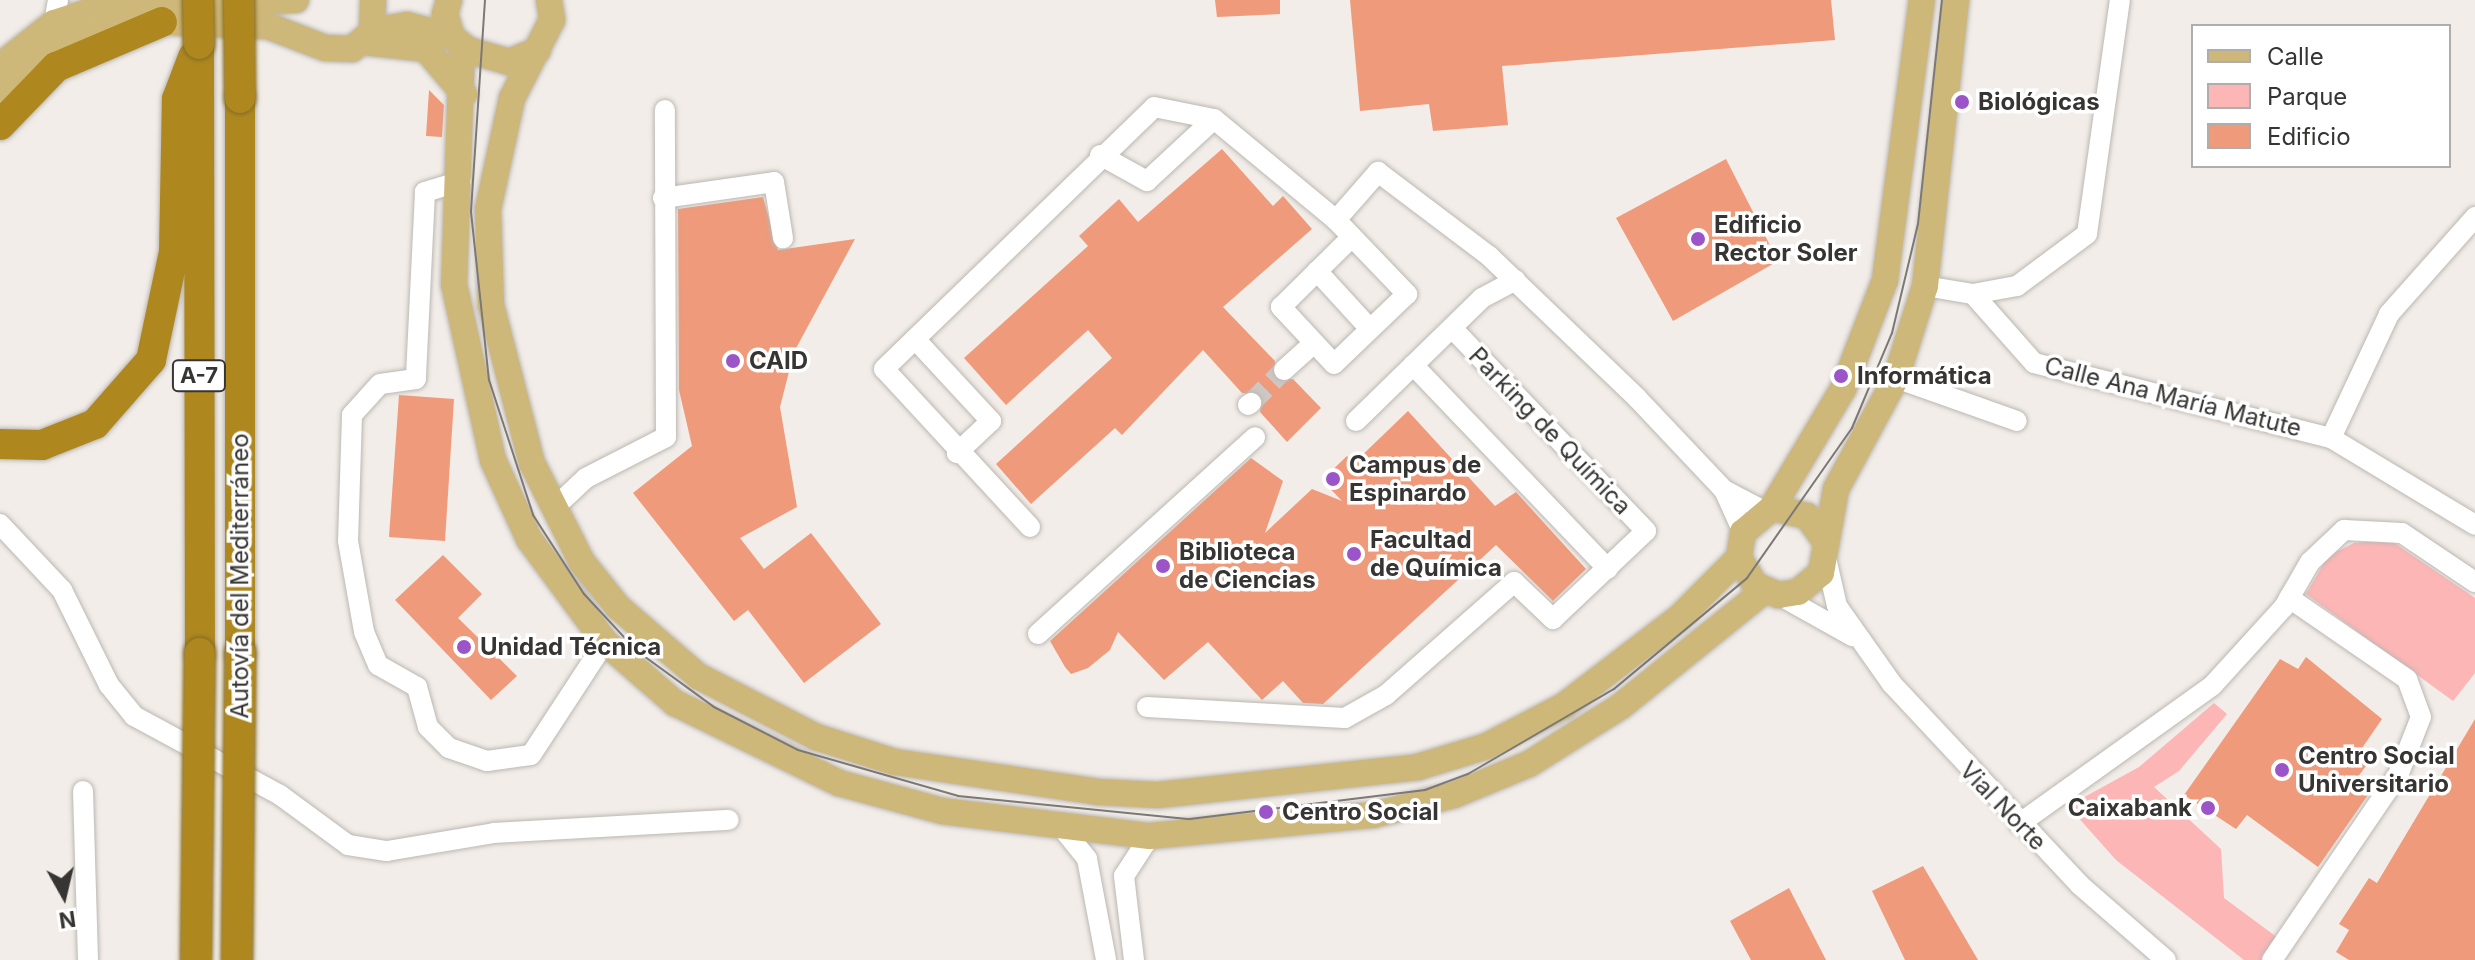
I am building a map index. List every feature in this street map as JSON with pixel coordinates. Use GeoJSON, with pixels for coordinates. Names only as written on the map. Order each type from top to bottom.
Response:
{"type":"FeatureCollection","features":[{"type":"Feature","properties":{"kind":"highway"},"geometry":{"type":"LineString","coordinates":[[0,444],[51,443],[95,424],[151,360],[174,252],[188,99],[199,44],[198,0]]}},
{"type":"Feature","properties":{"kind":"highway","name":"Autovía del Mediterráneo"},"geometry":{"type":"LineString","coordinates":[[237,960],[239,0]]}},
{"type":"Feature","properties":{"kind":"highway"},"geometry":{"type":"LineString","coordinates":[[0,125],[56,67],[162,22]]}},
{"type":"Feature","properties":{"kind":"highway","name":"Autovía del Mediterráneo"},"geometry":{"type":"LineString","coordinates":[[188,99],[200,653],[196,960]]}},
{"type":"Feature","properties":{"kind":"main road"},"geometry":{"type":"LineString","coordinates":[[0,66],[56,12],[120,3],[296,0]]}},
{"type":"Feature","properties":{"kind":"main road"},"geometry":{"type":"LineString","coordinates":[[307,0],[304,16],[313,39]]}},
{"type":"Feature","properties":{"kind":"main road"},"geometry":{"type":"LineString","coordinates":[[368,37],[373,0]]}},
{"type":"Feature","properties":{"kind":"main road"},"geometry":{"type":"LineString","coordinates":[[449,0],[445,14],[457,42],[466,97],[454,284],[493,460],[529,539],[605,642],[675,703],[839,783],[942,811],[1063,829],[1150,836],[1373,815],[1454,795],[1529,764],[1621,706],[1771,593],[1811,585],[1826,550],[1836,489],[1896,378],[1925,286],[1956,0]]}},
{"type":"Feature","properties":{"kind":"main road"},"geometry":{"type":"LineString","coordinates":[[549,0],[552,20],[500,136],[488,209],[491,305],[509,394],[554,508],[582,562],[618,607],[698,676],[765,713],[895,762],[1143,795],[1365,776],[1487,746],[1620,668],[1741,545],[1768,510],[1843,389],[1885,280],[1912,116],[1922,0]]}},
{"type":"Feature","properties":{"kind":"main road"},"geometry":{"type":"LineString","coordinates":[[0,96],[83,33],[162,22],[268,26],[313,39],[338,51],[368,37],[407,25],[500,61],[538,50]]}},
{"type":"Feature","properties":{"kind":"main road"},"geometry":{"type":"LineString","coordinates":[[368,37],[426,49],[466,97]]}},
{"type":"Feature","properties":{"kind":"main road"},"geometry":{"type":"LineString","coordinates":[[1768,510],[1807,516],[1826,550]]}},
{"type":"Feature","properties":{"kind":"main road"},"geometry":{"type":"LineString","coordinates":[[1741,545],[1771,593]]}},
{"type":"Feature","properties":{"kind":"street"},"geometry":{"type":"LineString","coordinates":[[1925,286],[1973,294],[2042,275],[2087,234],[2120,0]]}},
{"type":"Feature","properties":{"kind":"street"},"geometry":{"type":"LineString","coordinates":[[1030,527],[957,453],[884,369],[1100,155],[1154,107],[1214,119],[1336,220],[1407,294],[1334,364],[1281,307],[1351,238]]}},
{"type":"Feature","properties":{"kind":"street"},"geometry":{"type":"LineString","coordinates":[[554,508],[586,478],[666,437],[665,110]]}},
{"type":"Feature","properties":{"kind":"street"},"geometry":{"type":"LineString","coordinates":[[1100,155],[1147,181],[1214,119]]}},
{"type":"Feature","properties":{"kind":"street"},"geometry":{"type":"LineString","coordinates":[[1336,220],[1378,172],[1516,280],[1724,490],[1768,510]]}},
{"type":"Feature","properties":{"kind":"street"},"geometry":{"type":"LineString","coordinates":[[461,181],[425,192],[416,379],[380,384],[352,415],[348,541],[364,632],[378,665],[417,687],[428,727],[449,748],[487,761],[531,755],[605,642]]}},
{"type":"Feature","properties":{"kind":"street"},"geometry":{"type":"LineString","coordinates":[[663,198],[774,182],[783,238]]}},
{"type":"Feature","properties":{"kind":"street"},"geometry":{"type":"LineString","coordinates":[[2331,438],[2389,314],[2475,217]]}},
{"type":"Feature","properties":{"kind":"street"},"geometry":{"type":"LineString","coordinates":[[1317,271],[1369,328]]}},
{"type":"Feature","properties":{"kind":"street","name":"Parking de Química"},"geometry":{"type":"LineString","coordinates":[[1356,421],[1482,298],[1516,280]]}},
{"type":"Feature","properties":{"kind":"street","name":"Calle Ana María Matute"},"geometry":{"type":"LineString","coordinates":[[1973,294],[2034,363],[2331,438],[2475,525]]}},
{"type":"Feature","properties":{"kind":"street","name":"Parking de Química"},"geometry":{"type":"LineString","coordinates":[[1147,707],[1345,718],[1386,695],[1514,582],[1553,619],[1646,531],[1452,328]]}},
{"type":"Feature","properties":{"kind":"street"},"geometry":{"type":"LineString","coordinates":[[915,339],[991,421],[957,453]]}},
{"type":"Feature","properties":{"kind":"street"},"geometry":{"type":"LineString","coordinates":[[1284,370],[1314,343]]}},
{"type":"Feature","properties":{"kind":"street"},"geometry":{"type":"LineString","coordinates":[[1413,365],[1608,569]]}},
{"type":"Feature","properties":{"kind":"street"},"geometry":{"type":"LineString","coordinates":[[1896,378],[2017,421]]}},
{"type":"Feature","properties":{"kind":"street"},"geometry":{"type":"LineString","coordinates":[[1038,634],[1255,437]]}},
{"type":"Feature","properties":{"kind":"street"},"geometry":{"type":"LineString","coordinates":[[1724,490],[1741,545]]}},
{"type":"Feature","properties":{"kind":"street"},"geometry":{"type":"LineString","coordinates":[[0,524],[62,590],[109,685],[134,716],[280,795],[348,845],[387,851],[494,833],[729,820]]}},
{"type":"Feature","properties":{"kind":"street"},"geometry":{"type":"LineString","coordinates":[[2019,824],[2042,801],[2120,757],[2212,686],[2289,598],[2310,562],[2344,530],[2402,533],[2475,582]]}},
{"type":"Feature","properties":{"kind":"street","name":"Vial Norte"},"geometry":{"type":"LineString","coordinates":[[1826,550],[1837,606],[1855,638],[2019,824],[2166,960]]}},
{"type":"Feature","properties":{"kind":"street","name":"Vial Norte"},"geometry":{"type":"LineString","coordinates":[[1771,593],[1855,638]]}},
{"type":"Feature","properties":{"kind":"street"},"geometry":{"type":"LineString","coordinates":[[2272,960],[2399,773],[2421,717],[2407,679],[2289,598]]}},
{"type":"Feature","properties":{"kind":"street"},"geometry":{"type":"LineString","coordinates":[[83,791],[88,960]]}},
{"type":"Feature","properties":{"kind":"street"},"geometry":{"type":"LineString","coordinates":[[1063,829],[1087,859],[1106,960]]}},
{"type":"Feature","properties":{"kind":"street"},"geometry":{"type":"LineString","coordinates":[[1134,960],[1124,876],[1128,860],[1150,836]]}},
{"type":"Feature","properties":{"kind":"green space"},"geometry":{"type":"Polygon","coordinates":[[[2390,540],[2475,598],[2475,673],[2453,701],[2306,594],[2328,556],[2354,543],[2390,540]]]}},
{"type":"Feature","properties":{"kind":"green space"},"geometry":{"type":"Polygon","coordinates":[[[2214,703],[2227,714],[2179,771],[2154,787],[2221,849],[2224,898],[2278,938],[2263,960],[2244,960],[2116,860],[2068,806],[2139,767],[2214,703]]]}},
{"type":"Feature","properties":{"kind":"building"},"geometry":{"type":"Polygon","coordinates":[[[1215,0],[1280,0],[1280,14],[1217,17],[1215,0]]]}},
{"type":"Feature","properties":{"kind":"building"},"geometry":{"type":"Polygon","coordinates":[[[1350,0],[1831,0],[1835,40],[1502,66],[1508,125],[1433,131],[1429,104],[1360,111],[1350,0]]]}},
{"type":"Feature","properties":{"kind":"building"},"geometry":{"type":"Polygon","coordinates":[[[429,90],[444,105],[442,137],[426,136],[429,90]]]}},
{"type":"Feature","properties":{"kind":"building"},"geometry":{"type":"Polygon","coordinates":[[[1222,149],[1273,206],[1283,196],[1312,229],[1223,307],[1275,361],[1275,379],[1293,379],[1321,408],[1287,442],[1260,412],[1261,395],[1242,393],[1203,350],[1122,435],[1115,428],[1031,504],[996,464],[1112,358],[1088,330],[1006,405],[964,358],[1088,246],[1079,236],[1119,199],[1138,222],[1222,149]]]}},
{"type":"Feature","properties":{"kind":"building","name":"Edificio Rector Soler"},"geometry":{"type":"Polygon","coordinates":[[[1726,159],[1778,261],[1673,321],[1616,218],[1726,159]]]}},
{"type":"Feature","properties":{"kind":"building","name":"CAID"},"geometry":{"type":"Polygon","coordinates":[[[763,197],[778,250],[855,239],[794,352],[780,407],[797,507],[740,538],[764,569],[811,533],[881,624],[804,683],[748,610],[734,621],[633,493],[692,446],[679,390],[678,209],[763,197]]]}},
{"type":"Feature","properties":{"kind":"building"},"geometry":{"type":"Polygon","coordinates":[[[399,395],[454,399],[445,541],[389,537],[399,395]]]}},
{"type":"Feature","properties":{"kind":"building","name":"Facultad de Química"},"geometry":{"type":"Polygon","coordinates":[[[1408,411],[1495,506],[1516,492],[1586,569],[1553,601],[1496,545],[1323,704],[1303,703],[1283,681],[1262,700],[1208,642],[1164,680],[1118,632],[1110,650],[1088,668],[1071,674],[1065,667],[1050,641],[1251,458],[1283,481],[1265,533],[1312,489],[1342,501],[1322,480],[1347,456],[1354,463],[1408,411]]]}},
{"type":"Feature","properties":{"kind":"building","name":"Unidad Técnica"},"geometry":{"type":"Polygon","coordinates":[[[443,555],[482,594],[458,618],[517,676],[491,700],[395,600],[443,555]]]}},
{"type":"Feature","properties":{"kind":"building","name":"Centro Social Universitario"},"geometry":{"type":"Polygon","coordinates":[[[2306,657],[2382,719],[2360,751],[2372,758],[2354,782],[2368,795],[2318,867],[2247,815],[2236,829],[2184,795],[2280,659],[2298,669],[2306,657]]]}},
{"type":"Feature","properties":{"kind":"building"},"geometry":{"type":"Polygon","coordinates":[[[2475,719],[2475,960],[2349,960],[2336,952],[2349,930],[2339,924],[2369,878],[2377,883],[2475,719]]]}},
{"type":"Feature","properties":{"kind":"building"},"geometry":{"type":"Polygon","coordinates":[[[1923,866],[1978,960],[1905,960],[1872,891],[1923,866]]]}},
{"type":"Feature","properties":{"kind":"building"},"geometry":{"type":"Polygon","coordinates":[[[1789,888],[1826,960],[1751,960],[1730,921],[1789,888]]]}},
{"type":"Feature","properties":{"kind":"tunnel"},"geometry":{"type":"LineString","coordinates":[[1251,403],[1284,370]]}},
{"type":"Feature","properties":{"kind":"tram line"},"geometry":{"type":"LineString","coordinates":[[485,0],[471,212],[489,380],[533,515],[584,594],[637,651],[714,707],[798,750],[958,796],[1190,819],[1425,790],[1468,774],[1614,689],[1747,578],[1852,428],[1892,333],[1918,224],[1942,0]]}},
{"type":"Feature","properties":{"kind":"place","name":"Biológicas"},"geometry":{"type":"Point","coordinates":[1962,102]}},
{"type":"Feature","properties":{"kind":"place","name":"Edificio Rector Soler"},"geometry":{"type":"Point","coordinates":[1698,239]}},
{"type":"Feature","properties":{"kind":"place","name":"CAID"},"geometry":{"type":"Point","coordinates":[733,361]}},
{"type":"Feature","properties":{"kind":"place","name":"Informática"},"geometry":{"type":"Point","coordinates":[1841,376]}},
{"type":"Feature","properties":{"kind":"place","name":"Campus de Espinardo"},"geometry":{"type":"Point","coordinates":[1333,479]}},
{"type":"Feature","properties":{"kind":"place","name":"Facultad de Química"},"geometry":{"type":"Point","coordinates":[1354,554]}},
{"type":"Feature","properties":{"kind":"place","name":"Biblioteca de Ciencias"},"geometry":{"type":"Point","coordinates":[1163,566]}},
{"type":"Feature","properties":{"kind":"place","name":"Unidad Técnica"},"geometry":{"type":"Point","coordinates":[464,647]}},
{"type":"Feature","properties":{"kind":"place","name":"Centro Social Universitario"},"geometry":{"type":"Point","coordinates":[2282,770]}},
{"type":"Feature","properties":{"kind":"place","name":"Caixabank"},"geometry":{"type":"Point","coordinates":[2208,808]}},
{"type":"Feature","properties":{"kind":"place","name":"Centro Social"},"geometry":{"type":"Point","coordinates":[1266,812]}}]}
